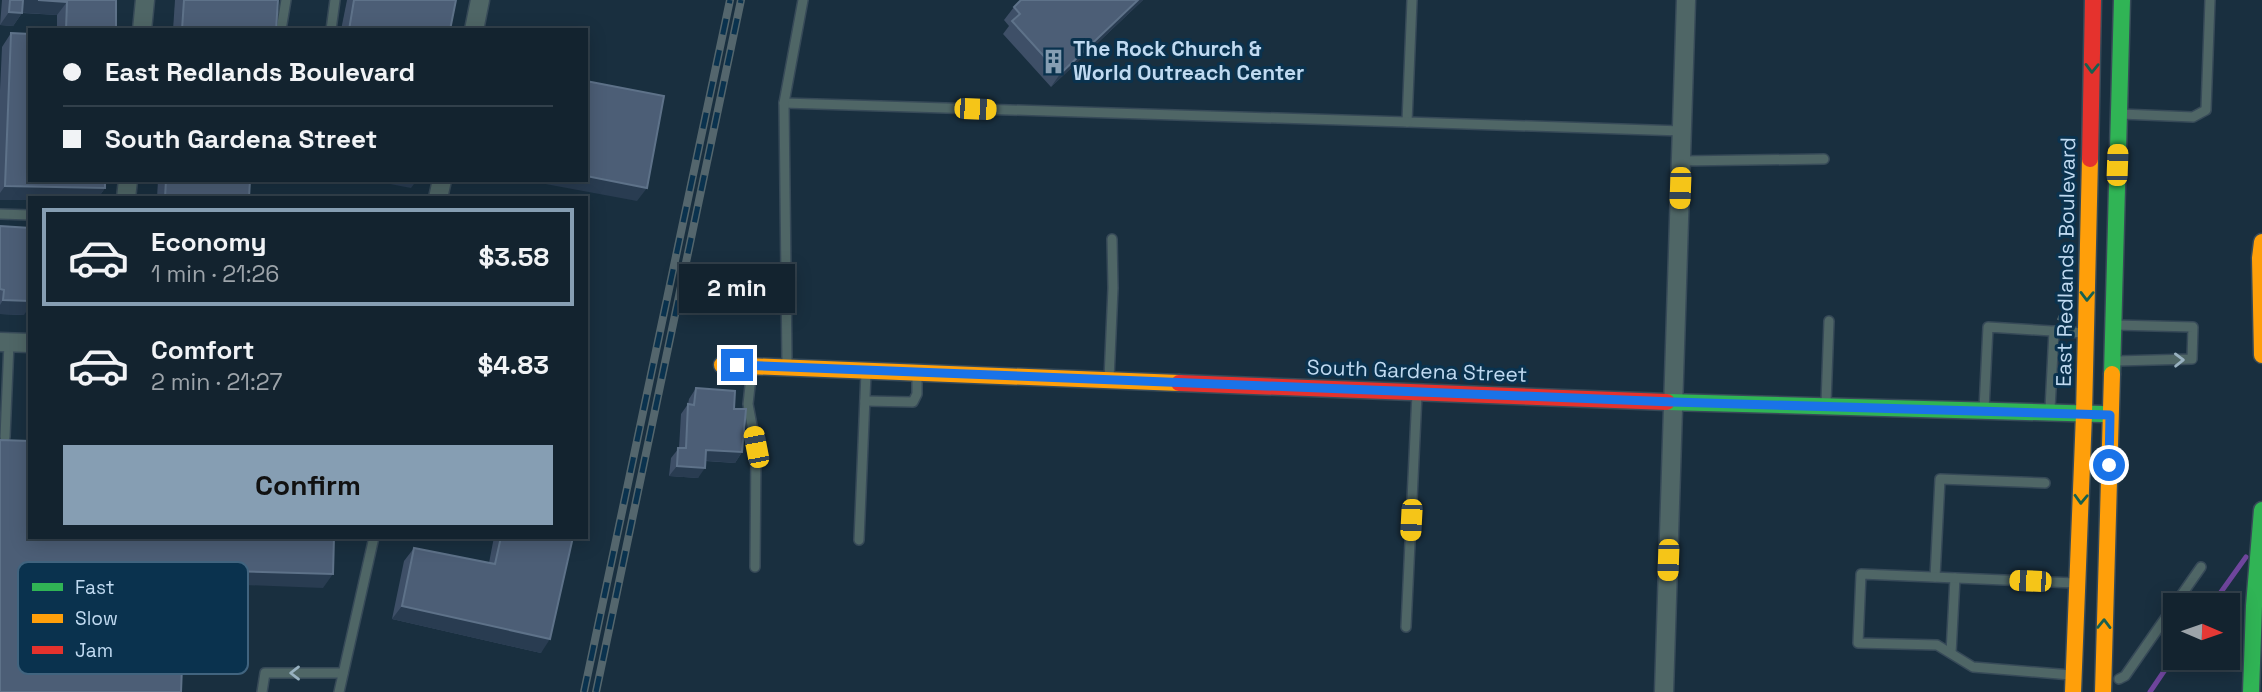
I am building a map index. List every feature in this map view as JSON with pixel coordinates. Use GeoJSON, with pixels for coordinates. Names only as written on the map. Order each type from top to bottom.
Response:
{"type":"FeatureCollection","features":[{"type":"Feature","properties":{"kind":"main road","name":"East Redlands Boulevard"},"geometry":{"type":"LineString","coordinates":[[2074,684],[2084,414],[2093,0]]}},
{"type":"Feature","properties":{"kind":"main road"},"geometry":{"type":"LineString","coordinates":[[2103,692],[2122,0]]}},
{"type":"Feature","properties":{"kind":"main road"},"geometry":{"type":"LineString","coordinates":[[2262,242],[2262,355]]}},
{"type":"Feature","properties":{"kind":"main road","name":"South Gardena Street"},"geometry":{"type":"LineString","coordinates":[[722,365],[1673,402],[2110,415]]}},
{"type":"Feature","properties":{"kind":"main road"},"geometry":{"type":"LineString","coordinates":[[2251,692],[2254,606],[2262,510]]}},
{"type":"Feature","properties":{"kind":"street"},"geometry":{"type":"LineString","coordinates":[[142,28],[145,0]]}},
{"type":"Feature","properties":{"kind":"street"},"geometry":{"type":"LineString","coordinates":[[474,28],[480,0]]}},
{"type":"Feature","properties":{"kind":"street"},"geometry":{"type":"LineString","coordinates":[[1664,692],[1686,0]]}},
{"type":"Feature","properties":{"kind":"street"},"geometry":{"type":"LineString","coordinates":[[5,342],[28,343]]}},
{"type":"Feature","properties":{"kind":"lane"},"geometry":{"type":"LineString","coordinates":[[281,28],[286,0]]}},
{"type":"Feature","properties":{"kind":"lane"},"geometry":{"type":"LineString","coordinates":[[331,28],[335,0]]}},
{"type":"Feature","properties":{"kind":"lane"},"geometry":{"type":"LineString","coordinates":[[787,368],[785,103],[803,0]]}},
{"type":"Feature","properties":{"kind":"lane"},"geometry":{"type":"LineString","coordinates":[[1407,122],[1412,0]]}},
{"type":"Feature","properties":{"kind":"lane"},"geometry":{"type":"LineString","coordinates":[[2119,114],[2193,117],[2206,110],[2210,0]]}},
{"type":"Feature","properties":{"kind":"lane"},"geometry":{"type":"LineString","coordinates":[[785,103],[1682,131]]}},
{"type":"Feature","properties":{"kind":"lane"},"geometry":{"type":"LineString","coordinates":[[1681,161],[1824,159]]}},
{"type":"Feature","properties":{"kind":"lane"},"geometry":{"type":"LineString","coordinates":[[0,214],[28,215]]}},
{"type":"Feature","properties":{"kind":"lane"},"geometry":{"type":"LineString","coordinates":[[1109,380],[1112,239]]}},
{"type":"Feature","properties":{"kind":"lane"},"geometry":{"type":"LineString","coordinates":[[1826,407],[1829,321]]}},
{"type":"Feature","properties":{"kind":"lane"},"geometry":{"type":"LineString","coordinates":[[2111,361],[2192,359],[2193,327],[2112,325]]}},
{"type":"Feature","properties":{"kind":"lane"},"geometry":{"type":"LineString","coordinates":[[1984,411],[1988,327],[2086,333]]}},
{"type":"Feature","properties":{"kind":"lane"},"geometry":{"type":"LineString","coordinates":[[2050,412],[2054,331]]}},
{"type":"Feature","properties":{"kind":"lane"},"geometry":{"type":"LineString","coordinates":[[5,342],[5,437]]}},
{"type":"Feature","properties":{"kind":"lane"},"geometry":{"type":"LineString","coordinates":[[752,366],[748,404],[756,447],[755,567]]}},
{"type":"Feature","properties":{"kind":"lane"},"geometry":{"type":"LineString","coordinates":[[859,540],[866,371]]}},
{"type":"Feature","properties":{"kind":"lane"},"geometry":{"type":"LineString","coordinates":[[865,401],[913,402],[917,394],[918,373]]}},
{"type":"Feature","properties":{"kind":"lane"},"geometry":{"type":"LineString","coordinates":[[1406,628],[1417,392]]}},
{"type":"Feature","properties":{"kind":"lane"},"geometry":{"type":"LineString","coordinates":[[1935,577],[1940,479],[2045,483]]}},
{"type":"Feature","properties":{"kind":"lane"},"geometry":{"type":"LineString","coordinates":[[339,692],[374,539]]}},
{"type":"Feature","properties":{"kind":"lane"},"geometry":{"type":"LineString","coordinates":[[2119,679],[2125,676],[2201,567]]}},
{"type":"Feature","properties":{"kind":"lane"},"geometry":{"type":"LineString","coordinates":[[2074,684],[1973,667],[1937,645],[1858,643],[1861,574],[2077,583]]}},
{"type":"Feature","properties":{"kind":"lane"},"geometry":{"type":"LineString","coordinates":[[1951,653],[1955,578]]}},
{"type":"Feature","properties":{"kind":"lane"},"geometry":{"type":"LineString","coordinates":[[262,692],[265,673],[343,673]]}},
{"type":"Feature","properties":{"kind":"building"},"geometry":{"type":"Polygon","coordinates":[[[10,0],[23,0],[22,13],[9,12],[10,0]]]}},
{"type":"Feature","properties":{"kind":"building"},"geometry":{"type":"Polygon","coordinates":[[[38,0],[116,0],[116,28],[66,28],[67,2],[38,0]]]}},
{"type":"Feature","properties":{"kind":"building"},"geometry":{"type":"Polygon","coordinates":[[[184,0],[278,0],[276,28],[182,28],[184,0]]]}},
{"type":"Feature","properties":{"kind":"building"},"geometry":{"type":"Polygon","coordinates":[[[354,0],[456,0],[450,28],[349,28],[354,0]]]}},
{"type":"Feature","properties":{"kind":"building","name":"The Rock Church & World Outreach Center"},"geometry":{"type":"Polygon","coordinates":[[[1021,0],[1138,0],[1060,74],[1012,21],[1020,14],[1014,7],[1021,0]]]}},
{"type":"Feature","properties":{"kind":"building"},"geometry":{"type":"Polygon","coordinates":[[[11,33],[28,34],[28,182],[105,182],[105,188],[5,186],[11,33]]]}},
{"type":"Feature","properties":{"kind":"building"},"geometry":{"type":"Polygon","coordinates":[[[588,81],[664,96],[647,188],[588,176],[588,81]]]}},
{"type":"Feature","properties":{"kind":"building"},"geometry":{"type":"Polygon","coordinates":[[[166,182],[250,182],[249,196],[165,196],[166,182]]]}},
{"type":"Feature","properties":{"kind":"building"},"geometry":{"type":"Polygon","coordinates":[[[0,226],[28,228],[28,301],[3,300],[4,290],[0,289],[0,226]]]}},
{"type":"Feature","properties":{"kind":"building"},"geometry":{"type":"Polygon","coordinates":[[[696,388],[735,391],[734,409],[746,409],[742,452],[706,450],[705,468],[677,466],[678,448],[686,448],[688,404],[694,405],[696,388]]]}},
{"type":"Feature","properties":{"kind":"building"},"geometry":{"type":"Polygon","coordinates":[[[0,440],[28,441],[28,539],[334,539],[333,574],[248,572],[248,562],[18,562],[18,674],[182,674],[181,692],[0,692],[0,440]]]}},
{"type":"Feature","properties":{"kind":"building"},"geometry":{"type":"Polygon","coordinates":[[[501,539],[573,539],[550,639],[402,606],[414,548],[495,564],[501,539]]]}},
{"type":"Feature","properties":{"kind":"waterway"},"geometry":{"type":"LineString","coordinates":[[2220,593],[2246,557]]}},
{"type":"Feature","properties":{"kind":"waterway"},"geometry":{"type":"LineString","coordinates":[[2150,692],[2165,670]]}},
{"type":"Feature","properties":{"kind":"railway"},"geometry":{"type":"LineString","coordinates":[[584,692],[730,0]]}},
{"type":"Feature","properties":{"kind":"railway"},"geometry":{"type":"LineString","coordinates":[[596,692],[741,0]]}},
{"type":"Feature","properties":{"kind":"traffic: fast"},"geometry":{"type":"LineString","coordinates":[[2112,374],[2122,0]]}},
{"type":"Feature","properties":{"kind":"traffic: fast"},"geometry":{"type":"LineString","coordinates":[[1667,402],[2102,414]]}},
{"type":"Feature","properties":{"kind":"traffic: fast"},"geometry":{"type":"LineString","coordinates":[[2251,692],[2254,606],[2262,510]]}},
{"type":"Feature","properties":{"kind":"traffic: slow"},"geometry":{"type":"LineString","coordinates":[[2073,692],[2084,414],[2090,159]]}},
{"type":"Feature","properties":{"kind":"traffic: slow"},"geometry":{"type":"LineString","coordinates":[[2262,242],[2262,355]]}},
{"type":"Feature","properties":{"kind":"traffic: slow"},"geometry":{"type":"LineString","coordinates":[[722,365],[1179,383]]}},
{"type":"Feature","properties":{"kind":"traffic: slow"},"geometry":{"type":"LineString","coordinates":[[2103,692],[2112,374]]}},
{"type":"Feature","properties":{"kind":"traffic: jam"},"geometry":{"type":"LineString","coordinates":[[2090,159],[2093,0]]}},
{"type":"Feature","properties":{"kind":"traffic: jam"},"geometry":{"type":"LineString","coordinates":[[1179,383],[1667,402]]}},
{"type":"Feature","properties":{"kind":"place","name":"The Rock Church & World Outreach Center"},"geometry":{"type":"Point","coordinates":[1053,61]}},
{"type":"Feature","properties":{"kind":"route"},"geometry":{"type":"LineString","coordinates":[[737,365],[1673,402],[2110,415],[2109,465]]}}]}
